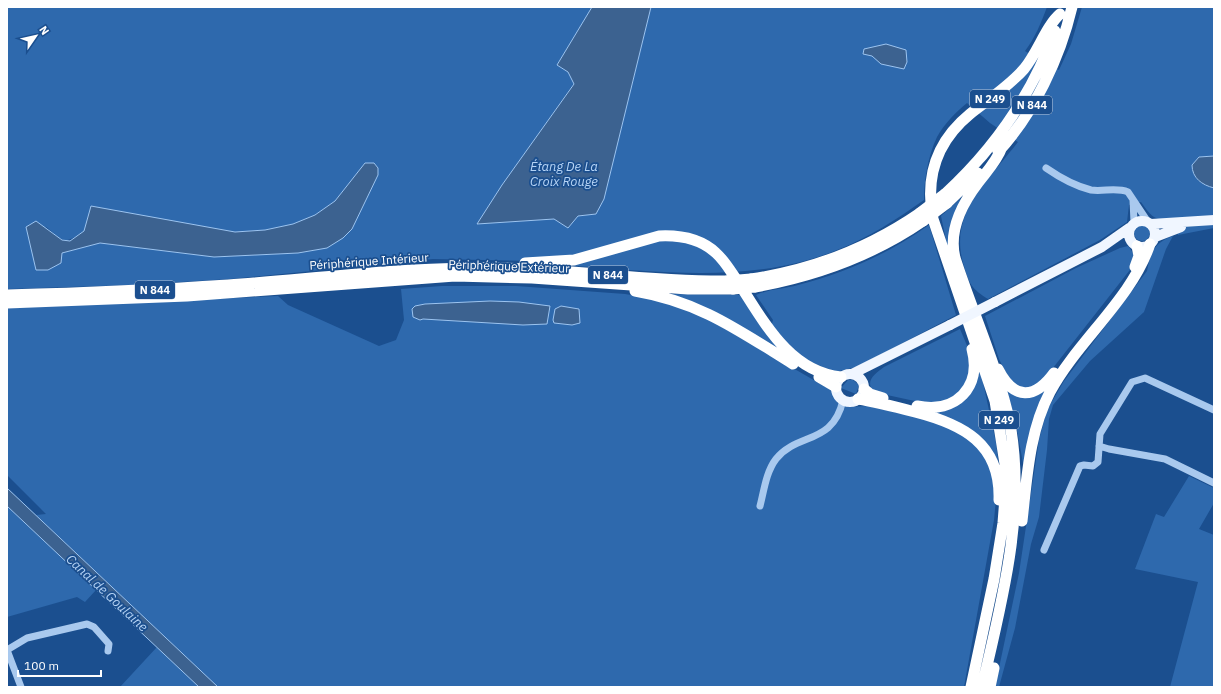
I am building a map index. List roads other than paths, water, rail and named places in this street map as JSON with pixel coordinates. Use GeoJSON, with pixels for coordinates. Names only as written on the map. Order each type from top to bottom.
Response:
{"type":"FeatureCollection","features":[{"type":"Feature","properties":{"kind":"highway","name":"N 844"},"geometry":{"type":"LineString","coordinates":[[991,157],[1072,7]]}},
{"type":"Feature","properties":{"kind":"highway","name":"N 249"},"geometry":{"type":"LineString","coordinates":[[982,687],[1004,587],[1016,507],[1016,477],[1013,446],[1006,409],[966,303],[938,236],[931,207],[930,192],[932,172],[942,147],[948,137],[962,121],[1046,54],[1052,21],[1061,10]]}},
{"type":"Feature","properties":{"kind":"highway","name":"N 844"},"geometry":{"type":"LineString","coordinates":[[991,157],[1002,147],[1031,106],[1046,54]]}},
{"type":"Feature","properties":{"kind":"highway","name":"N 249"},"geometry":{"type":"LineString","coordinates":[[971,687],[994,579],[1003,523],[1006,485],[1000,426],[988,376],[966,303],[955,258],[953,232],[959,213],[991,157]]}},
{"type":"Feature","properties":{"kind":"highway","name":"Périphérique Intérieur"},"geometry":{"type":"LineString","coordinates":[[7,295],[173,289],[410,271],[488,268],[676,280],[730,285],[796,279],[842,264],[884,245],[946,198],[991,157]]}},
{"type":"Feature","properties":{"kind":"highway"},"geometry":{"type":"LineString","coordinates":[[488,268],[498,264],[574,260],[659,236],[674,235],[689,238],[716,252],[773,335],[786,351],[800,362],[838,382]]}},
{"type":"Feature","properties":{"kind":"highway"},"geometry":{"type":"LineString","coordinates":[[990,687],[1016,557],[1033,439],[1040,413],[1058,380],[1139,270],[1152,241]]}},
{"type":"Feature","properties":{"kind":"highway"},"geometry":{"type":"LineString","coordinates":[[966,303],[1004,379],[1017,392],[1033,392],[1048,382],[1133,270],[1139,256],[1134,245]]}},
{"type":"Feature","properties":{"kind":"highway","name":"Périphérique Extérieur"},"geometry":{"type":"LineString","coordinates":[[7,303],[179,297],[455,276],[508,277],[688,289],[730,285]]}},
{"type":"Feature","properties":{"kind":"highway"},"geometry":{"type":"LineString","coordinates":[[587,282],[594,287],[645,293],[699,309],[730,325],[799,368],[838,382]]}},
{"type":"Feature","properties":{"kind":"highway"},"geometry":{"type":"LineString","coordinates":[[862,385],[876,396],[932,408],[946,406],[959,398],[972,381],[975,367],[966,303]]}},
{"type":"Feature","properties":{"kind":"highway"},"geometry":{"type":"LineString","coordinates":[[858,399],[940,418],[959,426],[979,443],[990,459],[997,477],[1000,497],[996,535],[999,544]]}},
{"type":"Feature","properties":{"kind":"main road"},"geometry":{"type":"LineString","coordinates":[[880,362],[862,385],[858,399],[851,402],[843,400],[838,395],[838,382],[852,374],[880,362],[1102,247],[1141,220],[1149,223],[1214,220]]}},
{"type":"Feature","properties":{"kind":"main road"},"geometry":{"type":"LineString","coordinates":[[1102,247],[1123,242],[1146,247],[1152,241],[1174,229],[1214,220]]}},
{"type":"Feature","properties":{"kind":"main road"},"geometry":{"type":"LineString","coordinates":[[1149,223],[1155,230],[1152,241]]}},
{"type":"Feature","properties":{"kind":"main road"},"geometry":{"type":"LineString","coordinates":[[1132,225],[1128,236],[1134,245]]}},
{"type":"Feature","properties":{"kind":"main road"},"geometry":{"type":"LineString","coordinates":[[852,374],[862,385]]}},
{"type":"Feature","properties":{"kind":"street"},"geometry":{"type":"LineString","coordinates":[[1046,168],[1072,183],[1091,190],[1122,190],[1128,192],[1149,223]]}},
{"type":"Feature","properties":{"kind":"street"},"geometry":{"type":"LineString","coordinates":[[1132,225],[1133,200]]}},
{"type":"Feature","properties":{"kind":"street"},"geometry":{"type":"LineString","coordinates":[[1044,550],[1080,466],[1096,465],[1099,457],[1100,434],[1128,388],[1138,378],[1145,378],[1214,410]]}},
{"type":"Feature","properties":{"kind":"street"},"geometry":{"type":"LineString","coordinates":[[760,506],[768,473],[776,460],[792,446],[814,437],[826,430],[836,418],[843,400]]}},
{"type":"Feature","properties":{"kind":"street"},"geometry":{"type":"LineString","coordinates":[[1099,446],[1165,459],[1214,483]]}},
{"type":"Feature","properties":{"kind":"street"},"geometry":{"type":"LineString","coordinates":[[21,687],[7,650],[27,638],[87,624],[94,627],[109,644],[108,651]]}},
{"type":"Feature","properties":{"kind":"water","name":"Étang De La Croix Rouge"},"geometry":{"type":"Polygon","coordinates":[[[592,7],[651,7],[604,199],[596,214],[578,216],[568,228],[554,219],[477,224],[502,185],[574,84],[568,72],[557,65],[592,7]]]}},
{"type":"Feature","properties":{"kind":"water"},"geometry":{"type":"Polygon","coordinates":[[[886,44],[906,50],[907,62],[904,69],[881,64],[872,56],[863,54],[864,49],[886,44]]]}},
{"type":"Feature","properties":{"kind":"water"},"geometry":{"type":"Polygon","coordinates":[[[1214,156],[1214,188],[1198,180],[1192,170],[1192,165],[1199,157],[1214,156]]]}},
{"type":"Feature","properties":{"kind":"water"},"geometry":{"type":"Polygon","coordinates":[[[365,163],[374,163],[378,168],[378,175],[352,229],[343,238],[327,248],[298,253],[214,257],[100,243],[62,253],[61,263],[48,270],[36,270],[26,227],[36,221],[62,240],[70,241],[84,231],[91,206],[235,232],[265,230],[293,224],[315,215],[335,201],[365,163]]]}},
{"type":"Feature","properties":{"kind":"water"},"geometry":{"type":"Polygon","coordinates":[[[490,301],[519,302],[550,306],[547,324],[523,325],[420,320],[413,317],[412,309],[415,306],[425,304],[490,301]]]}},
{"type":"Feature","properties":{"kind":"water"},"geometry":{"type":"Polygon","coordinates":[[[561,306],[579,309],[580,323],[572,325],[554,323],[553,320],[555,309],[561,306]]]}},
{"type":"Feature","properties":{"kind":"water","name":"Canal de Goulaine"},"geometry":{"type":"Polygon","coordinates":[[[7,488],[218,687],[199,687],[7,506],[7,488]]]}}]}
